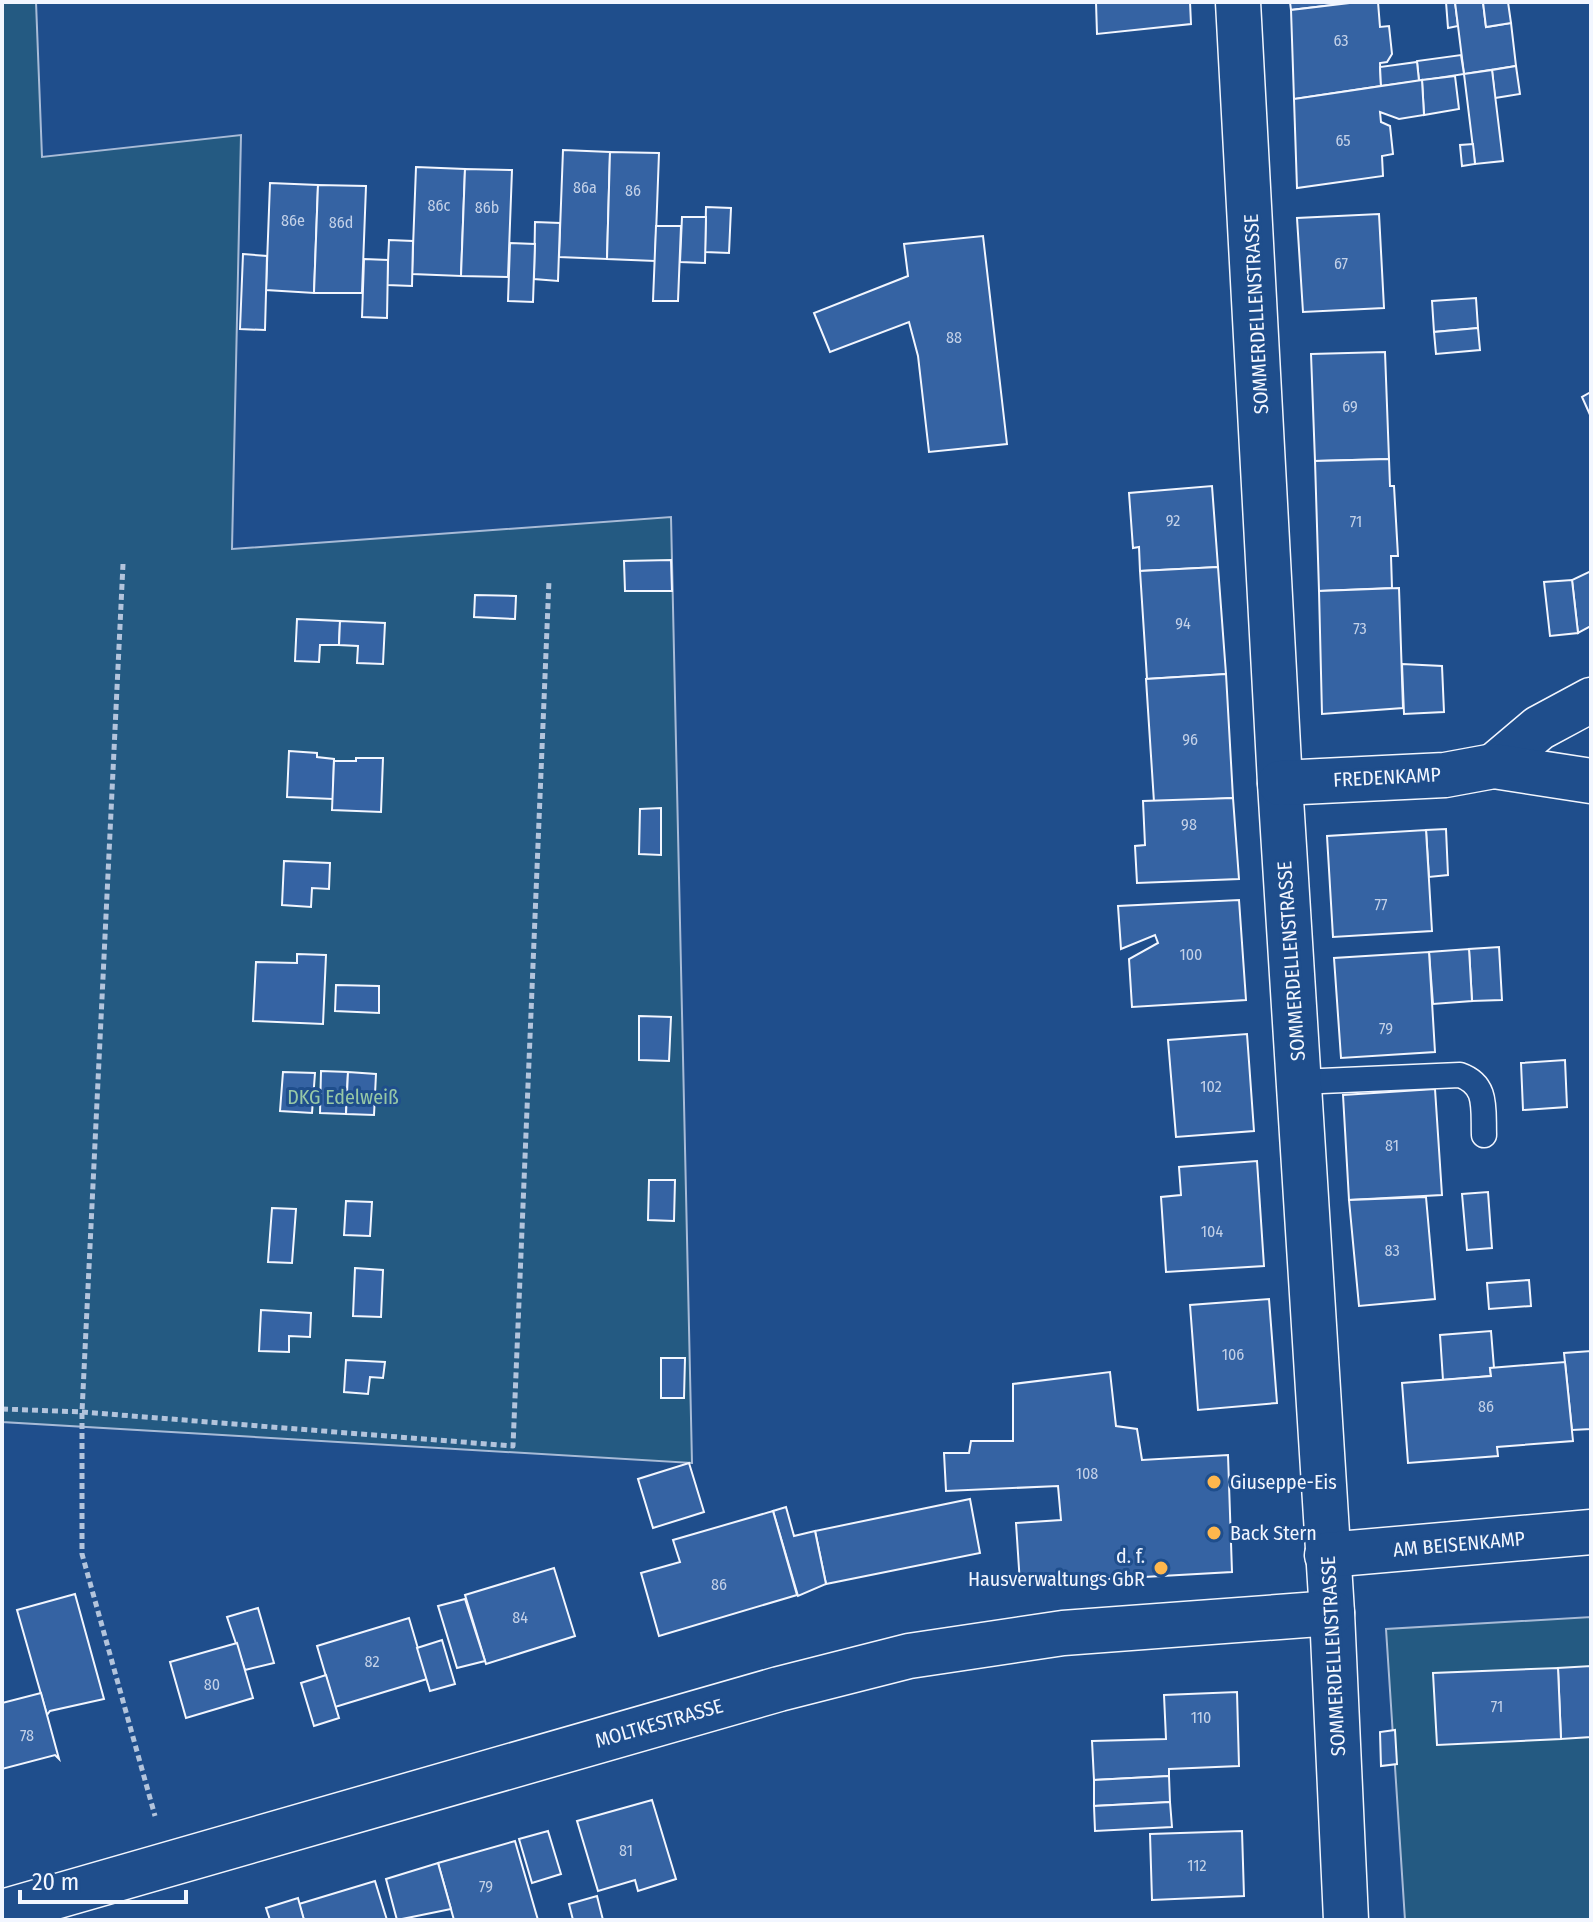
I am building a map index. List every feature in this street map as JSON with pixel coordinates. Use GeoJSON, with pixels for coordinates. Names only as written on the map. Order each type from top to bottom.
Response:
{"type":"FeatureCollection","features":[{"type":"Feature","properties":{"kind":"street","name":"SOMMERDELLENSTRASSE"},"geometry":{"type":"LineString","coordinates":[[1238,2],[1280,783],[1332,1613],[1346,1920]]}},
{"type":"Feature","properties":{"kind":"street","name":"FREDENKAMP"},"geometry":{"type":"LineString","coordinates":[[1494,766],[1539,728],[1591,700]]}},
{"type":"Feature","properties":{"kind":"street","name":"FREDENKAMP"},"geometry":{"type":"LineString","coordinates":[[1280,783],[1445,775],[1494,766],[1591,781]]}},
{"type":"Feature","properties":{"kind":"street","name":"AM BEISENKAMP"},"geometry":{"type":"LineString","coordinates":[[1327,1555],[1591,1532]]}},
{"type":"Feature","properties":{"kind":"street","name":"MOLTKESTRASSE"},"geometry":{"type":"LineString","coordinates":[[2,1912],[83,1906],[168,1865],[779,1689],[909,1656],[1063,1633],[1332,1613]]}},
{"type":"Feature","properties":{"kind":"lane"},"geometry":{"type":"LineString","coordinates":[[1298,1082],[1460,1075],[1475,1081],[1482,1092],[1484,1135]]}},
{"type":"Feature","properties":{"kind":"path"},"geometry":{"type":"LineString","coordinates":[[123,564],[82,1412],[82,1554],[168,1865]]}},
{"type":"Feature","properties":{"kind":"path"},"geometry":{"type":"LineString","coordinates":[[2,1409],[82,1412],[513,1446],[549,580]]}},
{"type":"Feature","properties":{"kind":"green space","name":"DKG Edelweiß"},"geometry":{"type":"Polygon","coordinates":[[[2,2],[36,2],[42,157],[241,135],[232,549],[671,517],[692,1463],[2,1422],[2,2]]]}},
{"type":"Feature","properties":{"kind":"green space"},"geometry":{"type":"Polygon","coordinates":[[[1591,1617],[1591,1920],[1405,1920],[1386,1629],[1591,1617]]]}},
{"type":"Feature","properties":{"kind":"building"},"geometry":{"type":"Polygon","coordinates":[[[1096,2],[1190,2],[1191,24],[1097,34],[1096,2]]]}},
{"type":"Feature","properties":{"kind":"building"},"geometry":{"type":"Polygon","coordinates":[[[1290,2],[1358,2],[1291,10],[1290,2]]]}},
{"type":"Feature","properties":{"kind":"building"},"geometry":{"type":"Polygon","coordinates":[[[1378,2],[1380,27],[1389,26],[1392,54],[1387,62],[1380,63],[1381,86],[1294,99],[1291,10],[1378,2]]]}},
{"type":"Feature","properties":{"kind":"building"},"geometry":{"type":"Polygon","coordinates":[[[1446,2],[1455,2],[1458,26],[1448,28],[1446,2]]]}},
{"type":"Feature","properties":{"kind":"building"},"geometry":{"type":"Polygon","coordinates":[[[1455,2],[1483,2],[1486,27],[1511,23],[1516,66],[1464,74],[1455,2]]]}},
{"type":"Feature","properties":{"kind":"building"},"geometry":{"type":"Polygon","coordinates":[[[1483,2],[1508,2],[1511,23],[1486,27],[1483,2]]]}},
{"type":"Feature","properties":{"kind":"building"},"geometry":{"type":"Polygon","coordinates":[[[1461,55],[1464,74],[1419,81],[1417,61],[1461,55]]]}},
{"type":"Feature","properties":{"kind":"building"},"geometry":{"type":"Polygon","coordinates":[[[1417,62],[1419,81],[1381,86],[1380,67],[1417,62]]]}},
{"type":"Feature","properties":{"kind":"building"},"geometry":{"type":"Polygon","coordinates":[[[1516,66],[1520,94],[1495,98],[1492,70],[1516,66]]]}},
{"type":"Feature","properties":{"kind":"building"},"geometry":{"type":"Polygon","coordinates":[[[1492,70],[1503,161],[1475,164],[1464,74],[1492,70]]]}},
{"type":"Feature","properties":{"kind":"building"},"geometry":{"type":"Polygon","coordinates":[[[1455,76],[1459,109],[1424,115],[1422,80],[1455,76]]]}},
{"type":"Feature","properties":{"kind":"building"},"geometry":{"type":"Polygon","coordinates":[[[1422,80],[1424,115],[1399,119],[1380,112],[1381,122],[1390,126],[1393,154],[1382,156],[1383,176],[1297,188],[1294,99],[1422,80]]]}},
{"type":"Feature","properties":{"kind":"building"},"geometry":{"type":"Polygon","coordinates":[[[1473,144],[1475,164],[1462,166],[1460,145],[1473,144]]]}},
{"type":"Feature","properties":{"kind":"building"},"geometry":{"type":"Polygon","coordinates":[[[563,150],[610,152],[607,259],[559,257],[563,150]]]}},
{"type":"Feature","properties":{"kind":"building"},"geometry":{"type":"Polygon","coordinates":[[[610,152],[659,153],[655,261],[607,259],[610,152]]]}},
{"type":"Feature","properties":{"kind":"building"},"geometry":{"type":"Polygon","coordinates":[[[416,167],[465,169],[461,276],[412,274],[416,167]]]}},
{"type":"Feature","properties":{"kind":"building"},"geometry":{"type":"Polygon","coordinates":[[[465,169],[512,170],[508,277],[461,276],[465,169]]]}},
{"type":"Feature","properties":{"kind":"building"},"geometry":{"type":"Polygon","coordinates":[[[270,183],[318,185],[314,293],[266,290],[270,183]]]}},
{"type":"Feature","properties":{"kind":"building"},"geometry":{"type":"Polygon","coordinates":[[[318,185],[366,186],[362,293],[314,293],[318,185]]]}},
{"type":"Feature","properties":{"kind":"building"},"geometry":{"type":"Polygon","coordinates":[[[706,207],[731,208],[729,253],[705,252],[706,207]]]}},
{"type":"Feature","properties":{"kind":"building"},"geometry":{"type":"Polygon","coordinates":[[[1379,214],[1384,308],[1303,312],[1297,218],[1379,214]]]}},
{"type":"Feature","properties":{"kind":"building"},"geometry":{"type":"Polygon","coordinates":[[[682,217],[706,217],[705,263],[680,262],[682,217]]]}},
{"type":"Feature","properties":{"kind":"building"},"geometry":{"type":"Polygon","coordinates":[[[535,222],[560,223],[558,281],[534,279],[535,222]]]}},
{"type":"Feature","properties":{"kind":"building"},"geometry":{"type":"Polygon","coordinates":[[[656,226],[681,226],[678,301],[653,301],[656,226]]]}},
{"type":"Feature","properties":{"kind":"building"},"geometry":{"type":"Polygon","coordinates":[[[983,236],[1007,444],[929,452],[918,356],[909,322],[830,352],[814,313],[908,276],[904,244],[983,236]]]}},
{"type":"Feature","properties":{"kind":"building"},"geometry":{"type":"Polygon","coordinates":[[[389,240],[413,241],[412,286],[387,285],[389,240]]]}},
{"type":"Feature","properties":{"kind":"building"},"geometry":{"type":"Polygon","coordinates":[[[510,243],[535,244],[533,302],[508,301],[510,243]]]}},
{"type":"Feature","properties":{"kind":"building"},"geometry":{"type":"Polygon","coordinates":[[[243,254],[267,256],[265,330],[240,329],[243,254]]]}},
{"type":"Feature","properties":{"kind":"building"},"geometry":{"type":"Polygon","coordinates":[[[364,259],[388,260],[387,318],[362,317],[364,259]]]}},
{"type":"Feature","properties":{"kind":"building"},"geometry":{"type":"Polygon","coordinates":[[[1476,298],[1478,328],[1434,332],[1432,301],[1476,298]]]}},
{"type":"Feature","properties":{"kind":"building"},"geometry":{"type":"Polygon","coordinates":[[[1478,328],[1480,350],[1436,354],[1434,332],[1478,328]]]}},
{"type":"Feature","properties":{"kind":"building"},"geometry":{"type":"Polygon","coordinates":[[[1385,352],[1389,459],[1315,461],[1311,354],[1385,352]]]}},
{"type":"Feature","properties":{"kind":"building"},"geometry":{"type":"Polygon","coordinates":[[[1591,392],[1591,417],[1582,397],[1591,392]]]}},
{"type":"Feature","properties":{"kind":"building"},"geometry":{"type":"Polygon","coordinates":[[[1389,459],[1390,486],[1394,486],[1398,556],[1391,556],[1392,588],[1319,591],[1315,461],[1389,459]]]}},
{"type":"Feature","properties":{"kind":"building"},"geometry":{"type":"Polygon","coordinates":[[[1212,486],[1218,567],[1140,571],[1139,547],[1133,548],[1129,493],[1212,486]]]}},
{"type":"Feature","properties":{"kind":"building"},"geometry":{"type":"Polygon","coordinates":[[[671,560],[672,591],[625,591],[624,561],[671,560]]]}},
{"type":"Feature","properties":{"kind":"building"},"geometry":{"type":"Polygon","coordinates":[[[1218,567],[1226,674],[1147,679],[1140,571],[1218,567]]]}},
{"type":"Feature","properties":{"kind":"building"},"geometry":{"type":"Polygon","coordinates":[[[1591,571],[1591,626],[1578,633],[1572,580],[1591,571]]]}},
{"type":"Feature","properties":{"kind":"building"},"geometry":{"type":"Polygon","coordinates":[[[1572,580],[1578,633],[1550,636],[1544,582],[1572,580]]]}},
{"type":"Feature","properties":{"kind":"building"},"geometry":{"type":"Polygon","coordinates":[[[1399,588],[1403,708],[1322,714],[1319,591],[1399,588]]]}},
{"type":"Feature","properties":{"kind":"building"},"geometry":{"type":"Polygon","coordinates":[[[475,595],[516,596],[515,619],[474,617],[475,595]]]}},
{"type":"Feature","properties":{"kind":"building"},"geometry":{"type":"Polygon","coordinates":[[[297,619],[340,621],[339,645],[320,645],[319,662],[295,661],[297,619]]]}},
{"type":"Feature","properties":{"kind":"building"},"geometry":{"type":"Polygon","coordinates":[[[340,621],[385,623],[383,664],[357,663],[358,646],[339,645],[340,621]]]}},
{"type":"Feature","properties":{"kind":"building"},"geometry":{"type":"Polygon","coordinates":[[[1402,664],[1442,666],[1444,712],[1404,714],[1402,664]]]}},
{"type":"Feature","properties":{"kind":"building"},"geometry":{"type":"Polygon","coordinates":[[[1226,674],[1233,798],[1154,802],[1146,679],[1226,674]]]}},
{"type":"Feature","properties":{"kind":"building"},"geometry":{"type":"Polygon","coordinates":[[[289,751],[317,753],[317,757],[334,759],[333,799],[287,797],[289,751]]]}},
{"type":"Feature","properties":{"kind":"building"},"geometry":{"type":"Polygon","coordinates":[[[356,758],[383,758],[381,812],[332,810],[334,761],[356,761],[356,758]]]}},
{"type":"Feature","properties":{"kind":"building"},"geometry":{"type":"Polygon","coordinates":[[[1233,798],[1239,879],[1137,883],[1135,846],[1145,845],[1143,801],[1233,798]]]}},
{"type":"Feature","properties":{"kind":"building"},"geometry":{"type":"Polygon","coordinates":[[[661,808],[661,855],[639,854],[640,809],[661,808]]]}},
{"type":"Feature","properties":{"kind":"building"},"geometry":{"type":"Polygon","coordinates":[[[1446,829],[1448,875],[1429,877],[1426,830],[1446,829]]]}},
{"type":"Feature","properties":{"kind":"building"},"geometry":{"type":"Polygon","coordinates":[[[1426,830],[1432,931],[1333,937],[1327,836],[1426,830]]]}},
{"type":"Feature","properties":{"kind":"building"},"geometry":{"type":"Polygon","coordinates":[[[284,861],[330,863],[329,889],[312,888],[311,907],[282,905],[284,861]]]}},
{"type":"Feature","properties":{"kind":"building"},"geometry":{"type":"Polygon","coordinates":[[[1239,900],[1246,1000],[1132,1007],[1129,959],[1158,943],[1155,935],[1121,949],[1118,906],[1239,900]]]}},
{"type":"Feature","properties":{"kind":"building"},"geometry":{"type":"Polygon","coordinates":[[[1499,947],[1502,1000],[1472,1001],[1469,949],[1499,947]]]}},
{"type":"Feature","properties":{"kind":"building"},"geometry":{"type":"Polygon","coordinates":[[[1469,949],[1472,1001],[1433,1004],[1429,952],[1469,949]]]}},
{"type":"Feature","properties":{"kind":"building"},"geometry":{"type":"Polygon","coordinates":[[[1429,952],[1435,1052],[1341,1058],[1334,958],[1429,952]]]}},
{"type":"Feature","properties":{"kind":"building"},"geometry":{"type":"Polygon","coordinates":[[[297,954],[326,955],[323,1024],[253,1021],[256,962],[297,963],[297,954]]]}},
{"type":"Feature","properties":{"kind":"building"},"geometry":{"type":"Polygon","coordinates":[[[336,985],[379,986],[379,1013],[335,1011],[336,985]]]}},
{"type":"Feature","properties":{"kind":"building"},"geometry":{"type":"Polygon","coordinates":[[[639,1016],[671,1017],[669,1061],[639,1060],[639,1016]]]}},
{"type":"Feature","properties":{"kind":"building"},"geometry":{"type":"Polygon","coordinates":[[[1247,1034],[1254,1131],[1176,1137],[1168,1040],[1247,1034]]]}},
{"type":"Feature","properties":{"kind":"building"},"geometry":{"type":"Polygon","coordinates":[[[1565,1060],[1567,1107],[1523,1110],[1521,1063],[1565,1060]]]}},
{"type":"Feature","properties":{"kind":"building"},"geometry":{"type":"Polygon","coordinates":[[[321,1071],[348,1072],[346,1114],[320,1113],[321,1071]]]}},
{"type":"Feature","properties":{"kind":"building"},"geometry":{"type":"Polygon","coordinates":[[[283,1072],[315,1073],[312,1113],[280,1111],[283,1072]]]}},
{"type":"Feature","properties":{"kind":"building"},"geometry":{"type":"Polygon","coordinates":[[[348,1072],[376,1074],[374,1115],[346,1114],[348,1072]]]}},
{"type":"Feature","properties":{"kind":"building"},"geometry":{"type":"Polygon","coordinates":[[[1435,1089],[1442,1195],[1349,1200],[1343,1095],[1435,1089]]]}},
{"type":"Feature","properties":{"kind":"building"},"geometry":{"type":"Polygon","coordinates":[[[1257,1161],[1264,1266],[1166,1272],[1161,1197],[1181,1195],[1179,1167],[1257,1161]]]}},
{"type":"Feature","properties":{"kind":"building"},"geometry":{"type":"Polygon","coordinates":[[[649,1180],[675,1180],[674,1221],[648,1220],[649,1180]]]}},
{"type":"Feature","properties":{"kind":"building"},"geometry":{"type":"Polygon","coordinates":[[[1488,1192],[1492,1248],[1467,1250],[1462,1194],[1488,1192]]]}},
{"type":"Feature","properties":{"kind":"building"},"geometry":{"type":"Polygon","coordinates":[[[1426,1197],[1435,1299],[1359,1306],[1349,1200],[1426,1197]]]}},
{"type":"Feature","properties":{"kind":"building"},"geometry":{"type":"Polygon","coordinates":[[[346,1201],[372,1202],[370,1236],[344,1235],[346,1201]]]}},
{"type":"Feature","properties":{"kind":"building"},"geometry":{"type":"Polygon","coordinates":[[[272,1208],[296,1209],[292,1263],[268,1262],[272,1208]]]}},
{"type":"Feature","properties":{"kind":"building"},"geometry":{"type":"Polygon","coordinates":[[[355,1268],[383,1270],[381,1317],[353,1316],[355,1268]]]}},
{"type":"Feature","properties":{"kind":"building"},"geometry":{"type":"Polygon","coordinates":[[[1529,1280],[1531,1306],[1489,1309],[1487,1283],[1529,1280]]]}},
{"type":"Feature","properties":{"kind":"building"},"geometry":{"type":"Polygon","coordinates":[[[1269,1299],[1277,1403],[1198,1410],[1190,1305],[1269,1299]]]}},
{"type":"Feature","properties":{"kind":"building"},"geometry":{"type":"Polygon","coordinates":[[[261,1310],[311,1313],[310,1337],[289,1336],[289,1352],[259,1351],[261,1310]]]}},
{"type":"Feature","properties":{"kind":"building"},"geometry":{"type":"Polygon","coordinates":[[[1491,1331],[1494,1368],[1490,1368],[1491,1376],[1443,1380],[1440,1335],[1491,1331]]]}},
{"type":"Feature","properties":{"kind":"building"},"geometry":{"type":"Polygon","coordinates":[[[1591,1351],[1591,1429],[1572,1430],[1564,1353],[1591,1351]]]}},
{"type":"Feature","properties":{"kind":"building"},"geometry":{"type":"Polygon","coordinates":[[[661,1358],[685,1358],[684,1398],[661,1398],[661,1358]]]}},
{"type":"Feature","properties":{"kind":"building"},"geometry":{"type":"Polygon","coordinates":[[[346,1360],[385,1362],[383,1378],[370,1377],[368,1394],[344,1392],[346,1360]]]}},
{"type":"Feature","properties":{"kind":"building"},"geometry":{"type":"Polygon","coordinates":[[[1565,1362],[1573,1441],[1497,1447],[1498,1456],[1408,1463],[1402,1383],[1491,1376],[1490,1368],[1565,1362]]]}},
{"type":"Feature","properties":{"kind":"building"},"geometry":{"type":"Polygon","coordinates":[[[1110,1372],[1116,1426],[1137,1429],[1142,1460],[1228,1455],[1232,1572],[1020,1584],[1016,1523],[1061,1520],[1058,1486],[946,1491],[944,1453],[969,1453],[971,1441],[1013,1441],[1013,1384],[1110,1372]]]}},
{"type":"Feature","properties":{"kind":"building"},"geometry":{"type":"Polygon","coordinates":[[[689,1463],[704,1512],[653,1528],[638,1479],[689,1463]]]}},
{"type":"Feature","properties":{"kind":"building"},"geometry":{"type":"Polygon","coordinates":[[[970,1499],[980,1553],[826,1584],[815,1531],[970,1499]]]}},
{"type":"Feature","properties":{"kind":"building"},"geometry":{"type":"Polygon","coordinates":[[[786,1507],[794,1536],[815,1531],[826,1584],[798,1596],[773,1511],[786,1507]]]}},
{"type":"Feature","properties":{"kind":"building"},"geometry":{"type":"Polygon","coordinates":[[[773,1511],[797,1595],[659,1636],[641,1573],[680,1562],[673,1540],[773,1511]]]}},
{"type":"Feature","properties":{"kind":"building"},"geometry":{"type":"Polygon","coordinates":[[[554,1568],[575,1636],[486,1664],[465,1595],[554,1568]]]}},
{"type":"Feature","properties":{"kind":"building"},"geometry":{"type":"Polygon","coordinates":[[[75,1594],[104,1699],[50,1711],[47,1715],[17,1610],[75,1594]]]}},
{"type":"Feature","properties":{"kind":"building"},"geometry":{"type":"Polygon","coordinates":[[[465,1599],[485,1661],[457,1668],[438,1606],[465,1599]]]}},
{"type":"Feature","properties":{"kind":"building"},"geometry":{"type":"Polygon","coordinates":[[[258,1608],[274,1663],[245,1670],[227,1617],[258,1608]]]}},
{"type":"Feature","properties":{"kind":"building"},"geometry":{"type":"Polygon","coordinates":[[[409,1618],[427,1679],[335,1707],[317,1646],[409,1618]]]}},
{"type":"Feature","properties":{"kind":"building"},"geometry":{"type":"Polygon","coordinates":[[[442,1640],[455,1684],[430,1691],[417,1648],[442,1640]]]}},
{"type":"Feature","properties":{"kind":"building"},"geometry":{"type":"Polygon","coordinates":[[[237,1643],[253,1698],[186,1718],[170,1662],[237,1643]]]}},
{"type":"Feature","properties":{"kind":"building"},"geometry":{"type":"Polygon","coordinates":[[[1591,1666],[1591,1737],[1561,1739],[1558,1668],[1591,1666]]]}},
{"type":"Feature","properties":{"kind":"building"},"geometry":{"type":"Polygon","coordinates":[[[1558,1668],[1561,1739],[1437,1745],[1433,1673],[1558,1668]]]}},
{"type":"Feature","properties":{"kind":"building"},"geometry":{"type":"Polygon","coordinates":[[[326,1675],[339,1718],[314,1726],[301,1683],[326,1675]]]}},
{"type":"Feature","properties":{"kind":"building"},"geometry":{"type":"Polygon","coordinates":[[[1237,1692],[1239,1766],[1169,1769],[1169,1776],[1094,1780],[1092,1741],[1166,1739],[1164,1695],[1237,1692]]]}},
{"type":"Feature","properties":{"kind":"building"},"geometry":{"type":"Polygon","coordinates":[[[41,1693],[59,1759],[55,1755],[2,1769],[2,1703],[41,1693]]]}},
{"type":"Feature","properties":{"kind":"building"},"geometry":{"type":"Polygon","coordinates":[[[1395,1730],[1397,1764],[1381,1766],[1380,1732],[1395,1730]]]}},
{"type":"Feature","properties":{"kind":"building"},"geometry":{"type":"Polygon","coordinates":[[[1169,1776],[1170,1802],[1094,1806],[1094,1780],[1169,1776]]]}},
{"type":"Feature","properties":{"kind":"building"},"geometry":{"type":"Polygon","coordinates":[[[652,1800],[676,1879],[638,1891],[635,1880],[598,1891],[577,1821],[652,1800]]]}},
{"type":"Feature","properties":{"kind":"building"},"geometry":{"type":"Polygon","coordinates":[[[1170,1802],[1172,1827],[1095,1831],[1094,1806],[1170,1802]]]}},
{"type":"Feature","properties":{"kind":"building"},"geometry":{"type":"Polygon","coordinates":[[[548,1831],[561,1874],[532,1883],[519,1839],[548,1831]]]}},
{"type":"Feature","properties":{"kind":"building"},"geometry":{"type":"Polygon","coordinates":[[[1242,1831],[1244,1896],[1152,1900],[1150,1834],[1242,1831]]]}},
{"type":"Feature","properties":{"kind":"building"},"geometry":{"type":"Polygon","coordinates":[[[515,1841],[538,1920],[454,1920],[438,1863],[515,1841]]]}},
{"type":"Feature","properties":{"kind":"building"},"geometry":{"type":"Polygon","coordinates":[[[438,1863],[451,1909],[397,1920],[386,1879],[438,1863]]]}},
{"type":"Feature","properties":{"kind":"building"},"geometry":{"type":"Polygon","coordinates":[[[375,1881],[387,1920],[304,1920],[299,1904],[375,1881]]]}},
{"type":"Feature","properties":{"kind":"building"},"geometry":{"type":"Polygon","coordinates":[[[597,1896],[603,1920],[573,1920],[569,1904],[597,1896]]]}},
{"type":"Feature","properties":{"kind":"building"},"geometry":{"type":"Polygon","coordinates":[[[298,1898],[304,1920],[270,1920],[266,1908],[298,1898]]]}},
{"type":"Feature","properties":{"kind":"place","name":"Giuseppe-Eis"},"geometry":{"type":"Point","coordinates":[1214,1482]}},
{"type":"Feature","properties":{"kind":"place","name":"Back Stern"},"geometry":{"type":"Point","coordinates":[1214,1533]}},
{"type":"Feature","properties":{"kind":"place","name":"d. f. Hausverwaltungs GbR"},"geometry":{"type":"Point","coordinates":[1161,1568]}}]}
